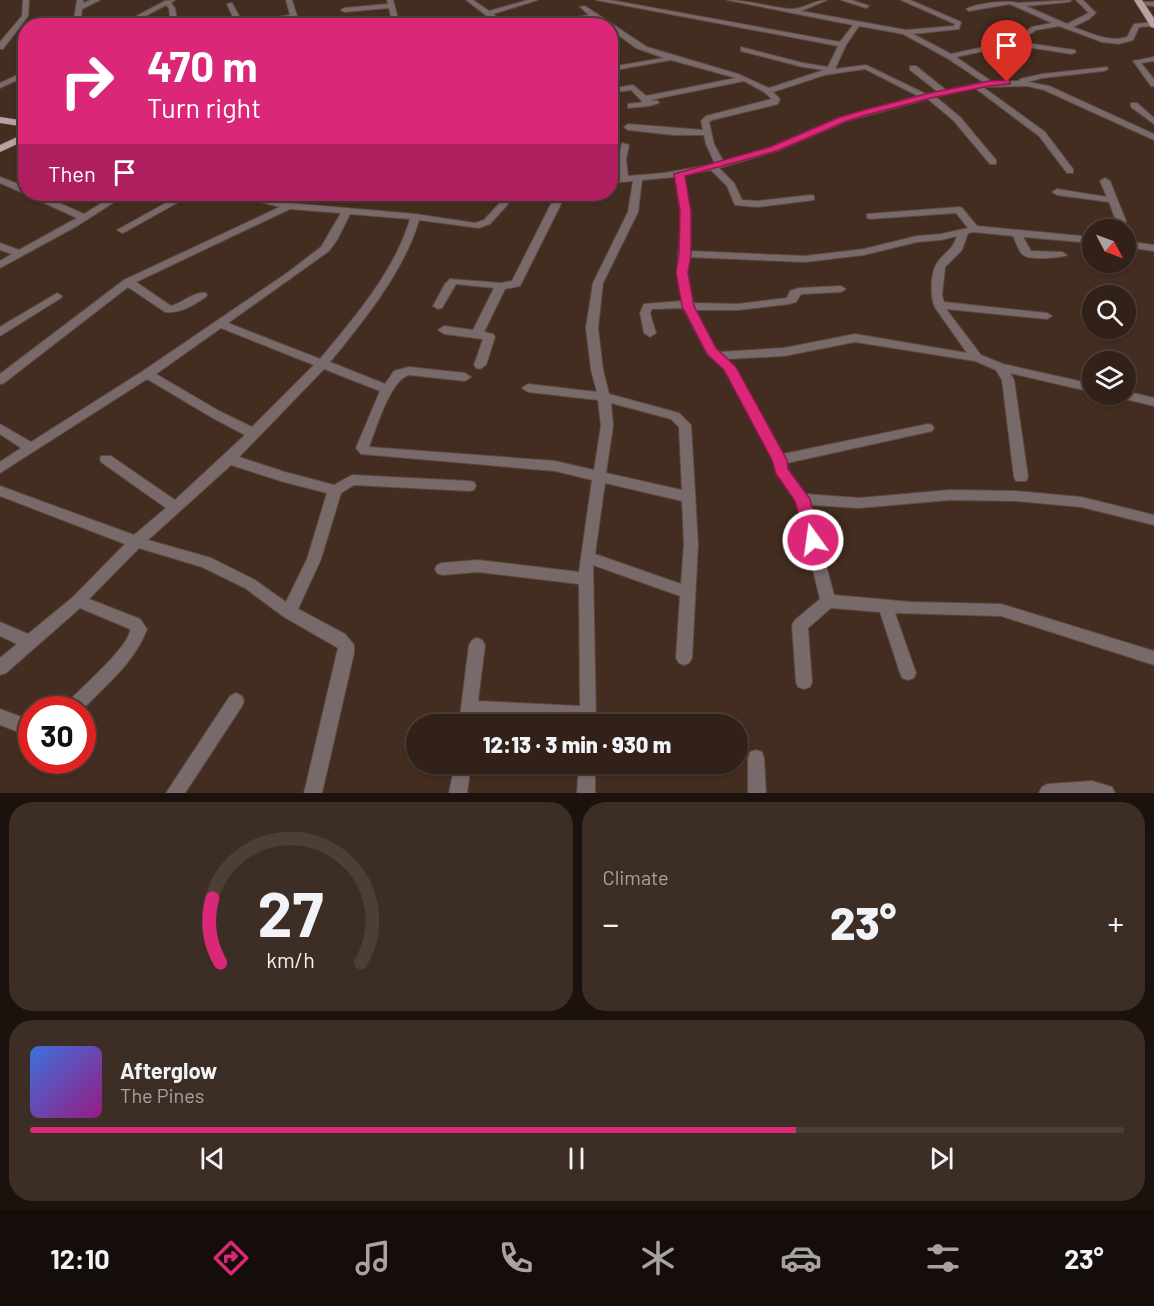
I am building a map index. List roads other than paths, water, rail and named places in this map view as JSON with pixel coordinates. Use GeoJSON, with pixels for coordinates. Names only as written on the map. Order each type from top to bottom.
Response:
{"type":"FeatureCollection","features":[{"type":"Feature","properties":{"kind":"main road"},"geometry":{"type":"LineString","coordinates":[[1140,2],[1152,21]]}},
{"type":"Feature","properties":{"kind":"main road"},"geometry":{"type":"LineString","coordinates":[[0,120],[18,122]]}},
{"type":"Feature","properties":{"kind":"main road"},"geometry":{"type":"LineString","coordinates":[[0,149],[18,140]]}},
{"type":"Feature","properties":{"kind":"street"},"geometry":{"type":"LineString","coordinates":[[23,18],[26,0]]}},
{"type":"Feature","properties":{"kind":"street"},"geometry":{"type":"LineString","coordinates":[[77,18],[80,3],[97,0]]}},
{"type":"Feature","properties":{"kind":"street"},"geometry":{"type":"LineString","coordinates":[[287,18],[294,17],[289,0]]}},
{"type":"Feature","properties":{"kind":"street"},"geometry":{"type":"LineString","coordinates":[[469,0],[496,18]]}},
{"type":"Feature","properties":{"kind":"street"},"geometry":{"type":"LineString","coordinates":[[479,18],[535,0]]}},
{"type":"Feature","properties":{"kind":"street"},"geometry":{"type":"LineString","coordinates":[[599,0],[842,45]]}},
{"type":"Feature","properties":{"kind":"street"},"geometry":{"type":"LineString","coordinates":[[730,0],[905,32],[950,56],[989,83]]}},
{"type":"Feature","properties":{"kind":"street"},"geometry":{"type":"LineString","coordinates":[[765,0],[776,4],[779,9]]}},
{"type":"Feature","properties":{"kind":"street"},"geometry":{"type":"LineString","coordinates":[[794,11],[824,0]]}},
{"type":"Feature","properties":{"kind":"street"},"geometry":{"type":"LineString","coordinates":[[844,0],[866,6]]}},
{"type":"Feature","properties":{"kind":"street"},"geometry":{"type":"LineString","coordinates":[[904,0],[955,20],[959,26],[905,32]]}},
{"type":"Feature","properties":{"kind":"street"},"geometry":{"type":"LineString","coordinates":[[969,9],[1011,2],[1069,0]]}},
{"type":"Feature","properties":{"kind":"street"},"geometry":{"type":"LineString","coordinates":[[1014,43],[1034,28],[1063,26],[1087,18],[1093,13],[1079,0]]}},
{"type":"Feature","properties":{"kind":"street"},"geometry":{"type":"LineString","coordinates":[[137,18],[170,1],[174,18]]}},
{"type":"Feature","properties":{"kind":"street"},"geometry":{"type":"LineString","coordinates":[[1011,2],[1063,26],[1111,42],[1130,38],[1136,25],[1152,21]]}},
{"type":"Feature","properties":{"kind":"street"},"geometry":{"type":"LineString","coordinates":[[1140,2],[1154,5]]}},
{"type":"Feature","properties":{"kind":"street"},"geometry":{"type":"LineString","coordinates":[[345,10],[390,3],[395,18]]}},
{"type":"Feature","properties":{"kind":"street"},"geometry":{"type":"LineString","coordinates":[[230,4],[237,18]]}},
{"type":"Feature","properties":{"kind":"street"},"geometry":{"type":"LineString","coordinates":[[583,7],[597,18]]}},
{"type":"Feature","properties":{"kind":"street"},"geometry":{"type":"LineString","coordinates":[[580,18],[594,16]]}},
{"type":"Feature","properties":{"kind":"street"},"geometry":{"type":"LineString","coordinates":[[827,71],[858,22]]}},
{"type":"Feature","properties":{"kind":"street"},"geometry":{"type":"LineString","coordinates":[[0,47],[18,25]]}},
{"type":"Feature","properties":{"kind":"street"},"geometry":{"type":"LineString","coordinates":[[618,35],[641,48],[669,59],[746,78],[770,90],[776,99],[775,102],[709,117],[705,121],[716,165],[731,185],[738,203],[811,198]]}},
{"type":"Feature","properties":{"kind":"street"},"geometry":{"type":"LineString","coordinates":[[950,56],[1014,43],[1072,52]]}},
{"type":"Feature","properties":{"kind":"street"},"geometry":{"type":"LineString","coordinates":[[744,49],[827,71]]}},
{"type":"Feature","properties":{"kind":"street"},"geometry":{"type":"LineString","coordinates":[[618,68],[669,59]]}},
{"type":"Feature","properties":{"kind":"street"},"geometry":{"type":"LineString","coordinates":[[1154,59],[1137,61],[1154,84]]}},
{"type":"Feature","properties":{"kind":"street"},"geometry":{"type":"LineString","coordinates":[[770,90],[827,71],[868,68],[927,96],[957,119],[993,162]]}},
{"type":"Feature","properties":{"kind":"street"},"geometry":{"type":"LineString","coordinates":[[913,68],[945,93]]}},
{"type":"Feature","properties":{"kind":"street"},"geometry":{"type":"LineString","coordinates":[[1016,83],[1042,76],[1104,69]]}},
{"type":"Feature","properties":{"kind":"street"},"geometry":{"type":"LineString","coordinates":[[0,86],[18,78]]}},
{"type":"Feature","properties":{"kind":"street"},"geometry":{"type":"LineString","coordinates":[[631,106],[746,78]]}},
{"type":"Feature","properties":{"kind":"street"},"geometry":{"type":"LineString","coordinates":[[618,179],[679,174],[716,165],[774,149],[844,119],[927,96],[989,83],[1016,83],[1046,88],[1154,138]]}},
{"type":"Feature","properties":{"kind":"street"},"geometry":{"type":"LineString","coordinates":[[976,86],[1042,134],[1070,171]]}},
{"type":"Feature","properties":{"kind":"street"},"geometry":{"type":"LineString","coordinates":[[618,90],[633,87],[647,101],[668,101]]}},
{"type":"Feature","properties":{"kind":"street"},"geometry":{"type":"LineString","coordinates":[[1134,105],[1154,122]]}},
{"type":"Feature","properties":{"kind":"street"},"geometry":{"type":"LineString","coordinates":[[628,127],[708,133]]}},
{"type":"Feature","properties":{"kind":"street"},"geometry":{"type":"LineString","coordinates":[[624,179],[622,159],[625,145]]}},
{"type":"Feature","properties":{"kind":"street"},"geometry":{"type":"LineString","coordinates":[[679,174],[686,211],[682,280],[688,305],[711,351],[729,367],[780,460],[781,470],[802,499],[828,601]]}},
{"type":"Feature","properties":{"kind":"street"},"geometry":{"type":"LineString","coordinates":[[588,714],[585,579],[607,426],[592,328],[598,283],[633,212],[638,179]]}},
{"type":"Feature","properties":{"kind":"street"},"geometry":{"type":"LineString","coordinates":[[0,180],[18,187]]}},
{"type":"Feature","properties":{"kind":"street"},"geometry":{"type":"LineString","coordinates":[[1106,181],[1120,219]]}},
{"type":"Feature","properties":{"kind":"street"},"geometry":{"type":"LineString","coordinates":[[0,190],[11,184]]}},
{"type":"Feature","properties":{"kind":"street"},"geometry":{"type":"LineString","coordinates":[[1057,192],[1111,200]]}},
{"type":"Feature","properties":{"kind":"street"},"geometry":{"type":"LineString","coordinates":[[48,201],[83,217]]}},
{"type":"Feature","properties":{"kind":"street"},"geometry":{"type":"LineString","coordinates":[[0,265],[110,201]]}},
{"type":"Feature","properties":{"kind":"street"},"geometry":{"type":"LineString","coordinates":[[122,230],[175,201]]}},
{"type":"Feature","properties":{"kind":"street"},"geometry":{"type":"LineString","coordinates":[[269,201],[289,206],[481,225],[487,222],[506,201]]}},
{"type":"Feature","properties":{"kind":"street"},"geometry":{"type":"LineString","coordinates":[[438,306],[454,281],[510,286],[520,279],[558,201]]}},
{"type":"Feature","properties":{"kind":"street"},"geometry":{"type":"LineString","coordinates":[[2,376],[128,282],[289,206]]}},
{"type":"Feature","properties":{"kind":"street"},"geometry":{"type":"LineString","coordinates":[[870,216],[959,210],[968,231]]}},
{"type":"Feature","properties":{"kind":"street"},"geometry":{"type":"LineString","coordinates":[[0,468],[147,374],[291,275],[325,249],[346,212]]}},
{"type":"Feature","properties":{"kind":"street"},"geometry":{"type":"LineString","coordinates":[[0,668],[78,601],[136,542],[229,459],[321,365],[358,321],[372,299],[404,248],[415,217]]}},
{"type":"Feature","properties":{"kind":"street"},"geometry":{"type":"LineString","coordinates":[[685,254],[805,259],[864,252],[917,239],[968,231],[1016,232],[1082,239]]}},
{"type":"Feature","properties":{"kind":"street"},"geometry":{"type":"LineString","coordinates":[[968,231],[957,250],[940,267],[937,295],[938,304],[977,358]]}},
{"type":"Feature","properties":{"kind":"street"},"geometry":{"type":"LineString","coordinates":[[1016,232],[1027,254],[1062,255]]}},
{"type":"Feature","properties":{"kind":"street"},"geometry":{"type":"LineString","coordinates":[[0,246],[19,254]]}},
{"type":"Feature","properties":{"kind":"street"},"geometry":{"type":"LineString","coordinates":[[1136,246],[1154,248]]}},
{"type":"Feature","properties":{"kind":"street"},"geometry":{"type":"LineString","coordinates":[[128,282],[169,310],[182,307],[202,295]]}},
{"type":"Feature","properties":{"kind":"street"},"geometry":{"type":"LineString","coordinates":[[477,334],[501,286]]}},
{"type":"Feature","properties":{"kind":"street"},"geometry":{"type":"LineString","coordinates":[[650,333],[645,308],[688,305],[738,307],[789,301],[792,300],[794,293],[799,291],[841,289]]}},
{"type":"Feature","properties":{"kind":"street"},"geometry":{"type":"LineString","coordinates":[[0,332],[57,296]]}},
{"type":"Feature","properties":{"kind":"street"},"geometry":{"type":"LineString","coordinates":[[938,304],[1047,316]]}},
{"type":"Feature","properties":{"kind":"street"},"geometry":{"type":"LineString","coordinates":[[220,324],[387,389]]}},
{"type":"Feature","properties":{"kind":"street"},"geometry":{"type":"LineString","coordinates":[[444,330],[489,337],[480,365]]}},
{"type":"Feature","properties":{"kind":"street"},"geometry":{"type":"LineString","coordinates":[[717,356],[784,352],[855,338],[977,358],[1000,368],[1082,386]]}},
{"type":"Feature","properties":{"kind":"street"},"geometry":{"type":"LineString","coordinates":[[1000,368],[1008,380],[1021,477]]}},
{"type":"Feature","properties":{"kind":"street"},"geometry":{"type":"LineString","coordinates":[[465,377],[409,370],[398,374],[387,389],[362,445],[366,451],[555,466],[688,497]]}},
{"type":"Feature","properties":{"kind":"street"},"geometry":{"type":"LineString","coordinates":[[147,374],[215,414],[253,433]]}},
{"type":"Feature","properties":{"kind":"street"},"geometry":{"type":"LineString","coordinates":[[528,388],[604,397],[675,416],[685,425],[691,544],[684,658]]}},
{"type":"Feature","properties":{"kind":"street"},"geometry":{"type":"LineString","coordinates":[[1136,398],[1154,402]]}},
{"type":"Feature","properties":{"kind":"street"},"geometry":{"type":"LineString","coordinates":[[0,428],[30,448]]}},
{"type":"Feature","properties":{"kind":"street"},"geometry":{"type":"LineString","coordinates":[[780,460],[928,428]]}},
{"type":"Feature","properties":{"kind":"street"},"geometry":{"type":"LineString","coordinates":[[106,459],[174,507]]}},
{"type":"Feature","properties":{"kind":"street"},"geometry":{"type":"LineString","coordinates":[[229,459],[284,477],[335,490]]}},
{"type":"Feature","properties":{"kind":"street"},"geometry":{"type":"LineString","coordinates":[[289,612],[314,559],[335,490],[352,480],[470,486]]}},
{"type":"Feature","properties":{"kind":"street"},"geometry":{"type":"LineString","coordinates":[[0,491],[136,542],[206,562],[250,584],[289,612],[340,639],[346,645],[313,793]]}},
{"type":"Feature","properties":{"kind":"street"},"geometry":{"type":"LineString","coordinates":[[802,499],[859,503],[950,495],[1015,496],[1081,502],[1154,520]]}},
{"type":"Feature","properties":{"kind":"street"},"geometry":{"type":"LineString","coordinates":[[587,557],[687,592]]}},
{"type":"Feature","properties":{"kind":"street"},"geometry":{"type":"LineString","coordinates":[[442,569],[478,566],[585,579]]}},
{"type":"Feature","properties":{"kind":"street"},"geometry":{"type":"LineString","coordinates":[[78,601],[135,624],[139,628],[138,636],[127,651],[84,696]]}},
{"type":"Feature","properties":{"kind":"street"},"geometry":{"type":"LineString","coordinates":[[804,682],[800,625],[828,601],[885,606],[1001,610],[1154,658]]}},
{"type":"Feature","properties":{"kind":"street"},"geometry":{"type":"LineString","coordinates":[[885,606],[908,673]]}},
{"type":"Feature","properties":{"kind":"street"},"geometry":{"type":"LineString","coordinates":[[0,629],[29,642]]}},
{"type":"Feature","properties":{"kind":"street"},"geometry":{"type":"LineString","coordinates":[[467,714],[477,645]]}},
{"type":"Feature","properties":{"kind":"street"},"geometry":{"type":"LineString","coordinates":[[175,793],[236,701]]}},
{"type":"Feature","properties":{"kind":"street"},"geometry":{"type":"LineString","coordinates":[[0,717],[18,724]]}},
{"type":"Feature","properties":{"kind":"street"},"geometry":{"type":"LineString","coordinates":[[756,758],[757,793]]}},
{"type":"Feature","properties":{"kind":"street"},"geometry":{"type":"LineString","coordinates":[[458,793],[461,774]]}},
{"type":"Feature","properties":{"kind":"street"},"geometry":{"type":"LineString","coordinates":[[586,793],[587,774]]}},
{"type":"Feature","properties":{"kind":"street"},"geometry":{"type":"LineString","coordinates":[[1048,793],[1092,790],[1106,793]]}}]}
